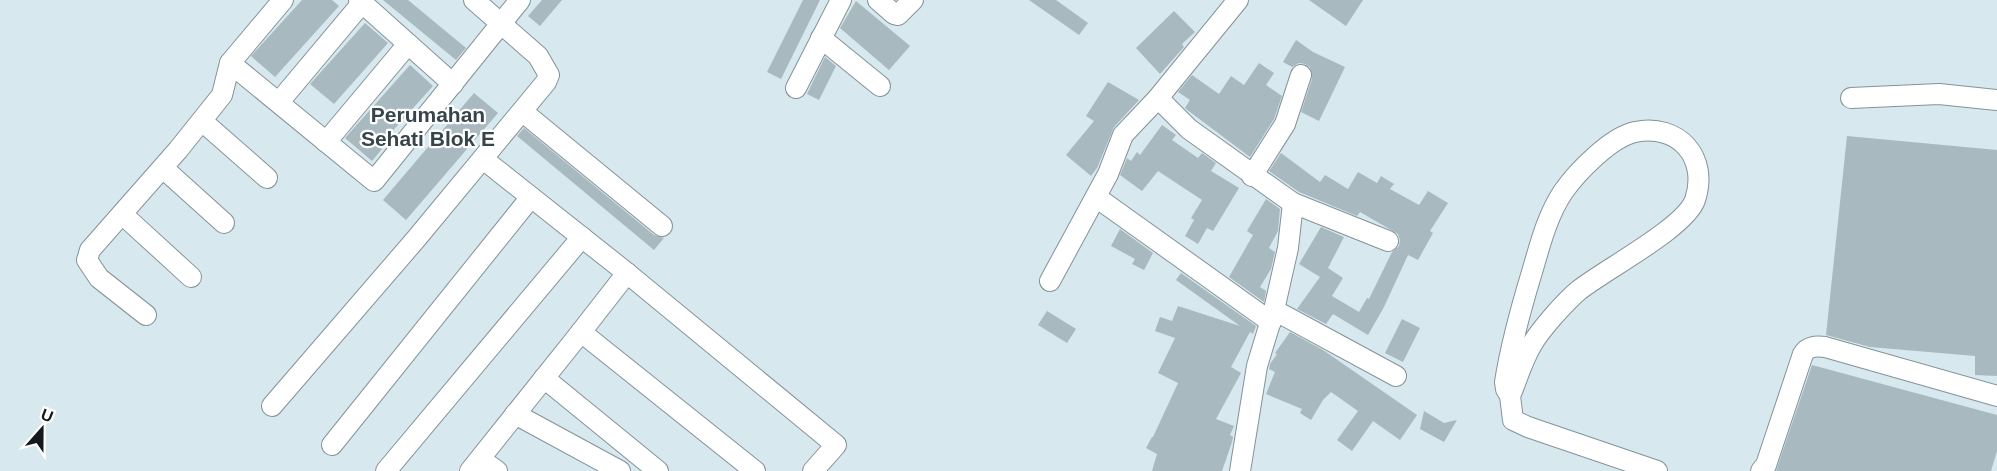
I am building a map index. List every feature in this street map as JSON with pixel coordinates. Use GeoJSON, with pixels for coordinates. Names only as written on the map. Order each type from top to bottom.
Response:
{"type":"FeatureCollection","features":[{"type":"Feature","properties":{"kind":"street"},"geometry":{"type":"LineString","coordinates":[[146,315],[99,278],[87,260],[90,250],[202,121],[222,95],[230,63],[283,0]]}},
{"type":"Feature","properties":{"kind":"street"},"geometry":{"type":"LineString","coordinates":[[272,406],[546,82],[549,75],[538,56],[474,0]]}},
{"type":"Feature","properties":{"kind":"street"},"geometry":{"type":"LineString","coordinates":[[230,63],[375,181],[520,0]]}},
{"type":"Feature","properties":{"kind":"street"},"geometry":{"type":"LineString","coordinates":[[796,88],[841,0]]}},
{"type":"Feature","properties":{"kind":"street"},"geometry":{"type":"LineString","coordinates":[[878,0],[898,15],[913,0]]}},
{"type":"Feature","properties":{"kind":"street"},"geometry":{"type":"LineString","coordinates":[[1050,281],[1108,174],[1123,135],[1158,98],[1236,1]]}},
{"type":"Feature","properties":{"kind":"street"},"geometry":{"type":"LineString","coordinates":[[279,102],[360,2],[453,84]]}},
{"type":"Feature","properties":{"kind":"street"},"geometry":{"type":"LineString","coordinates":[[821,38],[880,86]]}},
{"type":"Feature","properties":{"kind":"street"},"geometry":{"type":"LineString","coordinates":[[326,142],[408,44]]}},
{"type":"Feature","properties":{"kind":"street"},"geometry":{"type":"LineString","coordinates":[[1252,176],[1285,124],[1301,75]]}},
{"type":"Feature","properties":{"kind":"street"},"geometry":{"type":"LineString","coordinates":[[1851,98],[1939,94],[1997,100]]}},
{"type":"Feature","properties":{"kind":"street"},"geometry":{"type":"LineString","coordinates":[[1158,98],[1189,129],[1293,203],[1388,241]]}},
{"type":"Feature","properties":{"kind":"street"},"geometry":{"type":"LineString","coordinates":[[523,111],[662,226]]}},
{"type":"Feature","properties":{"kind":"street"},"geometry":{"type":"LineString","coordinates":[[202,121],[267,178]]}},
{"type":"Feature","properties":{"kind":"street"},"geometry":{"type":"LineString","coordinates":[[1510,396],[1530,347],[1577,292],[1656,239],[1690,211],[1695,200],[1699,179],[1698,163],[1691,149],[1676,138],[1657,131],[1634,132],[1614,142],[1587,164],[1564,191],[1549,217],[1519,316],[1505,382],[1510,396],[1513,420],[1657,471]]}},
{"type":"Feature","properties":{"kind":"street"},"geometry":{"type":"LineString","coordinates":[[483,159],[627,273],[836,445],[813,471]]}},
{"type":"Feature","properties":{"kind":"street"},"geometry":{"type":"LineString","coordinates":[[163,168],[224,223]]}},
{"type":"Feature","properties":{"kind":"street"},"geometry":{"type":"LineString","coordinates":[[332,445],[531,197]]}},
{"type":"Feature","properties":{"kind":"street"},"geometry":{"type":"LineString","coordinates":[[1096,197],[1273,316],[1396,376]]}},
{"type":"Feature","properties":{"kind":"street"},"geometry":{"type":"LineString","coordinates":[[1240,471],[1257,366],[1273,316],[1288,248],[1293,203]]}},
{"type":"Feature","properties":{"kind":"street"},"geometry":{"type":"LineString","coordinates":[[122,214],[191,278]]}},
{"type":"Feature","properties":{"kind":"street"},"geometry":{"type":"LineString","coordinates":[[386,471],[582,237]]}},
{"type":"Feature","properties":{"kind":"street"},"geometry":{"type":"LineString","coordinates":[[497,471],[475,465],[627,273]]}},
{"type":"Feature","properties":{"kind":"street"},"geometry":{"type":"LineString","coordinates":[[581,332],[755,471]]}},
{"type":"Feature","properties":{"kind":"street"},"geometry":{"type":"LineString","coordinates":[[1761,471],[1766,465],[1803,354],[1811,347],[1824,347],[1997,396]]}},
{"type":"Feature","properties":{"kind":"street"},"geometry":{"type":"LineString","coordinates":[[544,378],[650,469]]}},
{"type":"Feature","properties":{"kind":"street"},"geometry":{"type":"LineString","coordinates":[[515,414],[620,471]]}},
{"type":"Feature","properties":{"kind":"building"},"geometry":{"type":"Polygon","coordinates":[[[302,0],[332,0],[339,6],[275,77],[251,56],[302,0]]]}},
{"type":"Feature","properties":{"kind":"building"},"geometry":{"type":"Polygon","coordinates":[[[383,0],[408,0],[466,48],[456,60],[383,0]]]}},
{"type":"Feature","properties":{"kind":"building"},"geometry":{"type":"Polygon","coordinates":[[[542,0],[562,0],[540,26],[528,16],[542,0]]]}},
{"type":"Feature","properties":{"kind":"building"},"geometry":{"type":"Polygon","coordinates":[[[803,0],[820,0],[781,79],[767,72],[803,0]]]}},
{"type":"Feature","properties":{"kind":"building"},"geometry":{"type":"Polygon","coordinates":[[[1029,0],[1056,0],[1088,23],[1079,35],[1029,0]]]}},
{"type":"Feature","properties":{"kind":"building"},"geometry":{"type":"Polygon","coordinates":[[[1309,0],[1363,0],[1346,26],[1309,0]]]}},
{"type":"Feature","properties":{"kind":"building"},"geometry":{"type":"Polygon","coordinates":[[[856,1],[910,46],[889,70],[840,28],[856,1]]]}},
{"type":"Feature","properties":{"kind":"building"},"geometry":{"type":"Polygon","coordinates":[[[1174,11],[1195,32],[1182,44],[1184,47],[1160,74],[1136,48],[1174,11]]]}},
{"type":"Feature","properties":{"kind":"building"},"geometry":{"type":"Polygon","coordinates":[[[365,23],[388,43],[334,104],[310,84],[365,23]]]}},
{"type":"Feature","properties":{"kind":"building"},"geometry":{"type":"Polygon","coordinates":[[[1296,40],[1313,52],[1345,67],[1319,121],[1301,112],[1312,79],[1310,67],[1299,63],[1292,67],[1283,62],[1296,40]]]}},
{"type":"Feature","properties":{"kind":"building"},"geometry":{"type":"Polygon","coordinates":[[[825,57],[836,66],[819,100],[807,94],[825,57]]]}},
{"type":"Feature","properties":{"kind":"building"},"geometry":{"type":"Polygon","coordinates":[[[1259,63],[1274,73],[1266,85],[1282,96],[1274,119],[1250,157],[1186,109],[1190,100],[1178,92],[1192,75],[1219,94],[1231,76],[1244,85],[1259,63]]]}},
{"type":"Feature","properties":{"kind":"building"},"geometry":{"type":"Polygon","coordinates":[[[410,65],[433,86],[379,146],[382,149],[372,161],[345,138],[410,65]]]}},
{"type":"Feature","properties":{"kind":"building"},"geometry":{"type":"Polygon","coordinates":[[[1108,82],[1139,100],[1114,127],[1097,168],[1091,176],[1066,155],[1094,121],[1086,116],[1108,82]]]}},
{"type":"Feature","properties":{"kind":"building"},"geometry":{"type":"Polygon","coordinates":[[[474,93],[498,113],[406,220],[383,200],[474,93]]]}},
{"type":"Feature","properties":{"kind":"building"},"geometry":{"type":"Polygon","coordinates":[[[1162,125],[1176,135],[1172,140],[1198,158],[1202,153],[1216,163],[1211,171],[1239,188],[1213,231],[1207,228],[1198,244],[1185,236],[1194,220],[1191,218],[1202,200],[1158,171],[1142,191],[1120,175],[1127,158],[1131,161],[1137,152],[1140,155],[1162,125]]]}},
{"type":"Feature","properties":{"kind":"building"},"geometry":{"type":"Polygon","coordinates":[[[524,128],[654,235],[664,238],[654,250],[517,136],[524,128]]]}},
{"type":"Feature","properties":{"kind":"building"},"geometry":{"type":"Polygon","coordinates":[[[1847,136],[1997,150],[1997,376],[1975,375],[1975,356],[1870,347],[1826,335],[1847,136]]]}},
{"type":"Feature","properties":{"kind":"building"},"geometry":{"type":"Polygon","coordinates":[[[1281,153],[1320,182],[1325,175],[1348,189],[1358,172],[1377,183],[1381,176],[1394,184],[1390,189],[1419,205],[1428,191],[1448,203],[1430,231],[1433,233],[1418,260],[1408,255],[1368,335],[1333,314],[1326,324],[1297,309],[1320,277],[1299,264],[1321,227],[1344,237],[1328,268],[1343,278],[1332,296],[1359,312],[1367,298],[1369,299],[1392,252],[1399,246],[1398,234],[1360,212],[1357,216],[1299,192],[1269,171],[1281,153]]]}},
{"type":"Feature","properties":{"kind":"building"},"geometry":{"type":"Polygon","coordinates":[[[1266,199],[1280,209],[1278,231],[1269,248],[1275,252],[1271,269],[1260,287],[1266,291],[1264,302],[1229,277],[1253,235],[1247,231],[1266,199]]]}},
{"type":"Feature","properties":{"kind":"building"},"geometry":{"type":"Polygon","coordinates":[[[1120,229],[1153,253],[1144,270],[1132,264],[1135,259],[1111,246],[1120,229]]]}},
{"type":"Feature","properties":{"kind":"building"},"geometry":{"type":"Polygon","coordinates":[[[1181,273],[1256,326],[1253,334],[1250,332],[1231,367],[1241,373],[1216,419],[1234,426],[1230,435],[1233,437],[1232,442],[1222,471],[1152,471],[1157,454],[1146,448],[1178,383],[1158,373],[1175,338],[1155,331],[1160,317],[1172,321],[1178,306],[1240,326],[1176,280],[1181,273]]]}},
{"type":"Feature","properties":{"kind":"building"},"geometry":{"type":"Polygon","coordinates":[[[1047,311],[1076,329],[1067,343],[1038,325],[1047,311]]]}},
{"type":"Feature","properties":{"kind":"building"},"geometry":{"type":"Polygon","coordinates":[[[1402,319],[1420,328],[1403,362],[1385,353],[1402,319]]]}},
{"type":"Feature","properties":{"kind":"building"},"geometry":{"type":"Polygon","coordinates":[[[1290,332],[1323,350],[1417,415],[1400,440],[1373,421],[1352,451],[1337,440],[1358,411],[1331,392],[1323,400],[1311,420],[1300,413],[1302,409],[1266,394],[1275,372],[1269,369],[1270,364],[1290,332]]]}},
{"type":"Feature","properties":{"kind":"building"},"geometry":{"type":"Polygon","coordinates":[[[1812,365],[1997,415],[1997,451],[1991,471],[1776,471],[1812,365]]]}},
{"type":"Feature","properties":{"kind":"building"},"geometry":{"type":"Polygon","coordinates":[[[1424,411],[1444,423],[1457,420],[1444,442],[1420,429],[1424,411]]]}},
{"type":"Feature","properties":{"kind":"district","name":"Perumahan Sehati Blok E"},"geometry":{"type":"Point","coordinates":[428,127]}}]}
